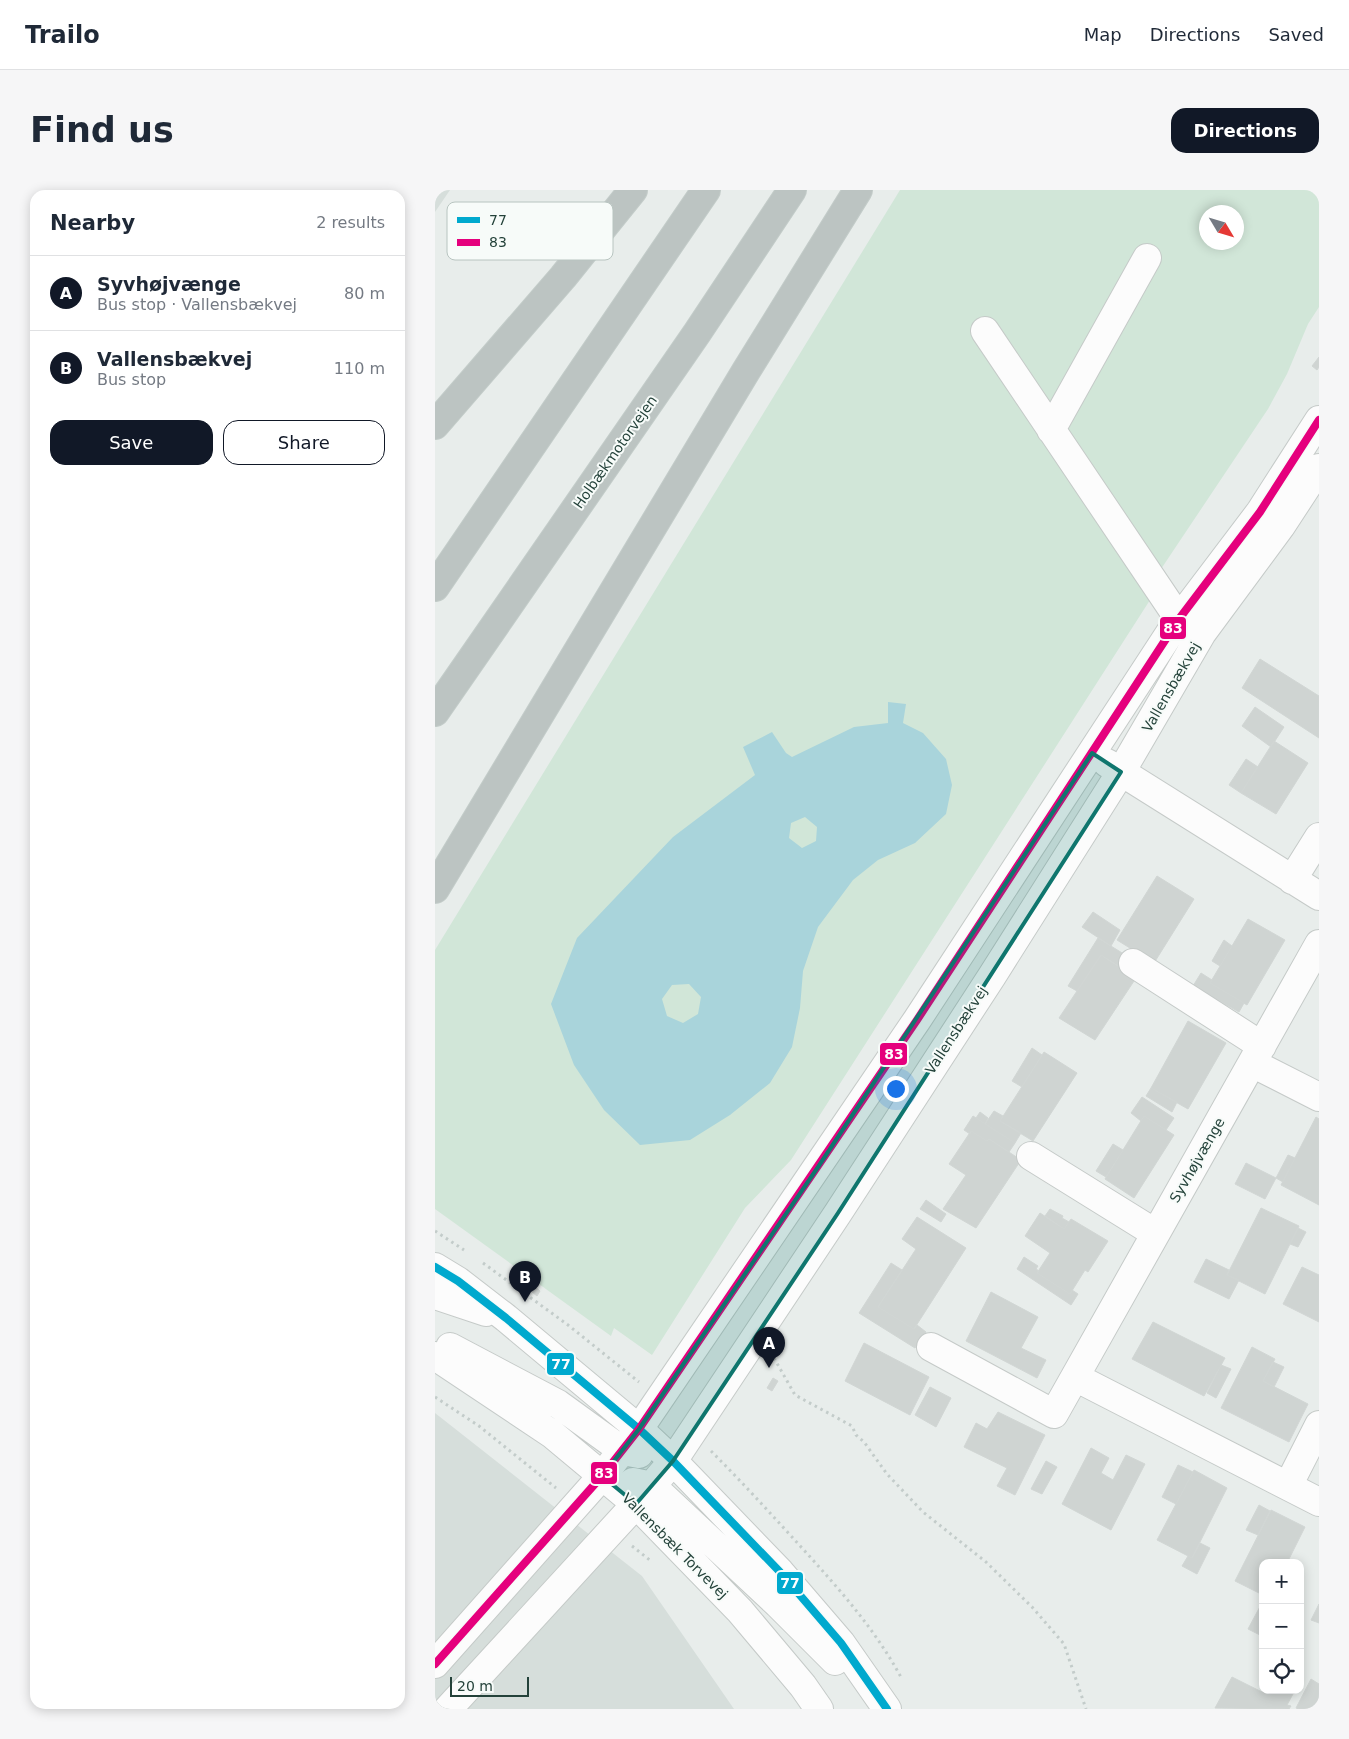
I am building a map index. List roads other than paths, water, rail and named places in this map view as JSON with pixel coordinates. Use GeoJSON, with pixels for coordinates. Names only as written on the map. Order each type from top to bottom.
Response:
{"type":"FeatureCollection","features":[{"type":"Feature","properties":{"kind":"highway"},"geometry":{"type":"LineString","coordinates":[[613,215],[633,190]]}},
{"type":"Feature","properties":{"kind":"highway"},"geometry":{"type":"LineString","coordinates":[[435,587],[706,190]]}},
{"type":"Feature","properties":{"kind":"highway","name":"Holbækmotorvejen"},"geometry":{"type":"LineString","coordinates":[[435,712],[697,333],[792,190]]}},
{"type":"Feature","properties":{"kind":"highway"},"geometry":{"type":"LineString","coordinates":[[435,889],[745,371],[858,190]]}},
{"type":"Feature","properties":{"kind":"highway"},"geometry":{"type":"LineString","coordinates":[[435,425],[577,260]]}},
{"type":"Feature","properties":{"kind":"street"},"geometry":{"type":"LineString","coordinates":[[1051,430],[1147,258]]}},
{"type":"Feature","properties":{"kind":"street"},"geometry":{"type":"LineString","coordinates":[[985,331],[1179,619]]}},
{"type":"Feature","properties":{"kind":"street","name":"Vallensbækvej"},"geometry":{"type":"LineString","coordinates":[[435,1664],[602,1476],[639,1429],[911,1028],[1179,619],[1260,512],[1319,420]]}},
{"type":"Feature","properties":{"kind":"street","name":"Vallensbækvej"},"geometry":{"type":"LineString","coordinates":[[449,1709],[673,1461],[992,976],[1121,772],[1203,633],[1281,526],[1319,468]]}},
{"type":"Feature","properties":{"kind":"street"},"geometry":{"type":"LineString","coordinates":[[1092,753],[1319,896]]}},
{"type":"Feature","properties":{"kind":"street"},"geometry":{"type":"LineString","coordinates":[[1292,880],[1319,837]]}},
{"type":"Feature","properties":{"kind":"street","name":"Syvhøjvænge"},"geometry":{"type":"LineString","coordinates":[[931,1347],[1054,1414],[1319,944]]}},
{"type":"Feature","properties":{"kind":"street"},"geometry":{"type":"LineString","coordinates":[[1133,963],[1319,1097]]}},
{"type":"Feature","properties":{"kind":"street"},"geometry":{"type":"LineString","coordinates":[[1031,1156],[1155,1233]]}},
{"type":"Feature","properties":{"kind":"street"},"geometry":{"type":"LineString","coordinates":[[435,1263],[446,1288]]}},
{"type":"Feature","properties":{"kind":"street"},"geometry":{"type":"LineString","coordinates":[[435,1267],[446,1288],[506,1318],[639,1429],[673,1461],[780,1572],[841,1642],[887,1709]]}},
{"type":"Feature","properties":{"kind":"street"},"geometry":{"type":"LineString","coordinates":[[435,1339],[558,1404],[623,1451],[673,1461]]}},
{"type":"Feature","properties":{"kind":"street","name":"Vallensbæk Torvevej"},"geometry":{"type":"LineString","coordinates":[[435,1356],[552,1434],[602,1476],[644,1495],[803,1686],[819,1709]]}},
{"type":"Feature","properties":{"kind":"street"},"geometry":{"type":"LineString","coordinates":[[1075,1377],[1319,1502]]}},
{"type":"Feature","properties":{"kind":"street"},"geometry":{"type":"LineString","coordinates":[[1288,1486],[1319,1424]]}},
{"type":"Feature","properties":{"kind":"street"},"geometry":{"type":"LineString","coordinates":[[644,1495],[778,1604],[883,1709]]}},
{"type":"Feature","properties":{"kind":"water"},"geometry":{"type":"Polygon","coordinates":[[[888,702],[906,704],[903,723],[923,733],[946,759],[952,785],[946,814],[915,843],[878,860],[853,880],[818,927],[803,971],[800,1008],[792,1047],[770,1083],[730,1115],[690,1140],[640,1145],[604,1110],[574,1065],[551,1004],[577,938],[673,837],[755,775],[743,747],[772,732],[786,753],[792,757],[854,727],[888,723],[888,702]],[[805,817],[791,823],[789,838],[802,848],[816,841],[817,827],[805,817]],[[689,984],[672,985],[662,999],[667,1016],[683,1023],[698,1014],[701,997],[689,984]]]}},
{"type":"Feature","properties":{"kind":"place","name":"Vallensbækvej"},"geometry":{"type":"Point","coordinates":[525,1302]}},
{"type":"Feature","properties":{"kind":"place","name":"Syvhøjvænge"},"geometry":{"type":"Point","coordinates":[769,1368]}}]}
